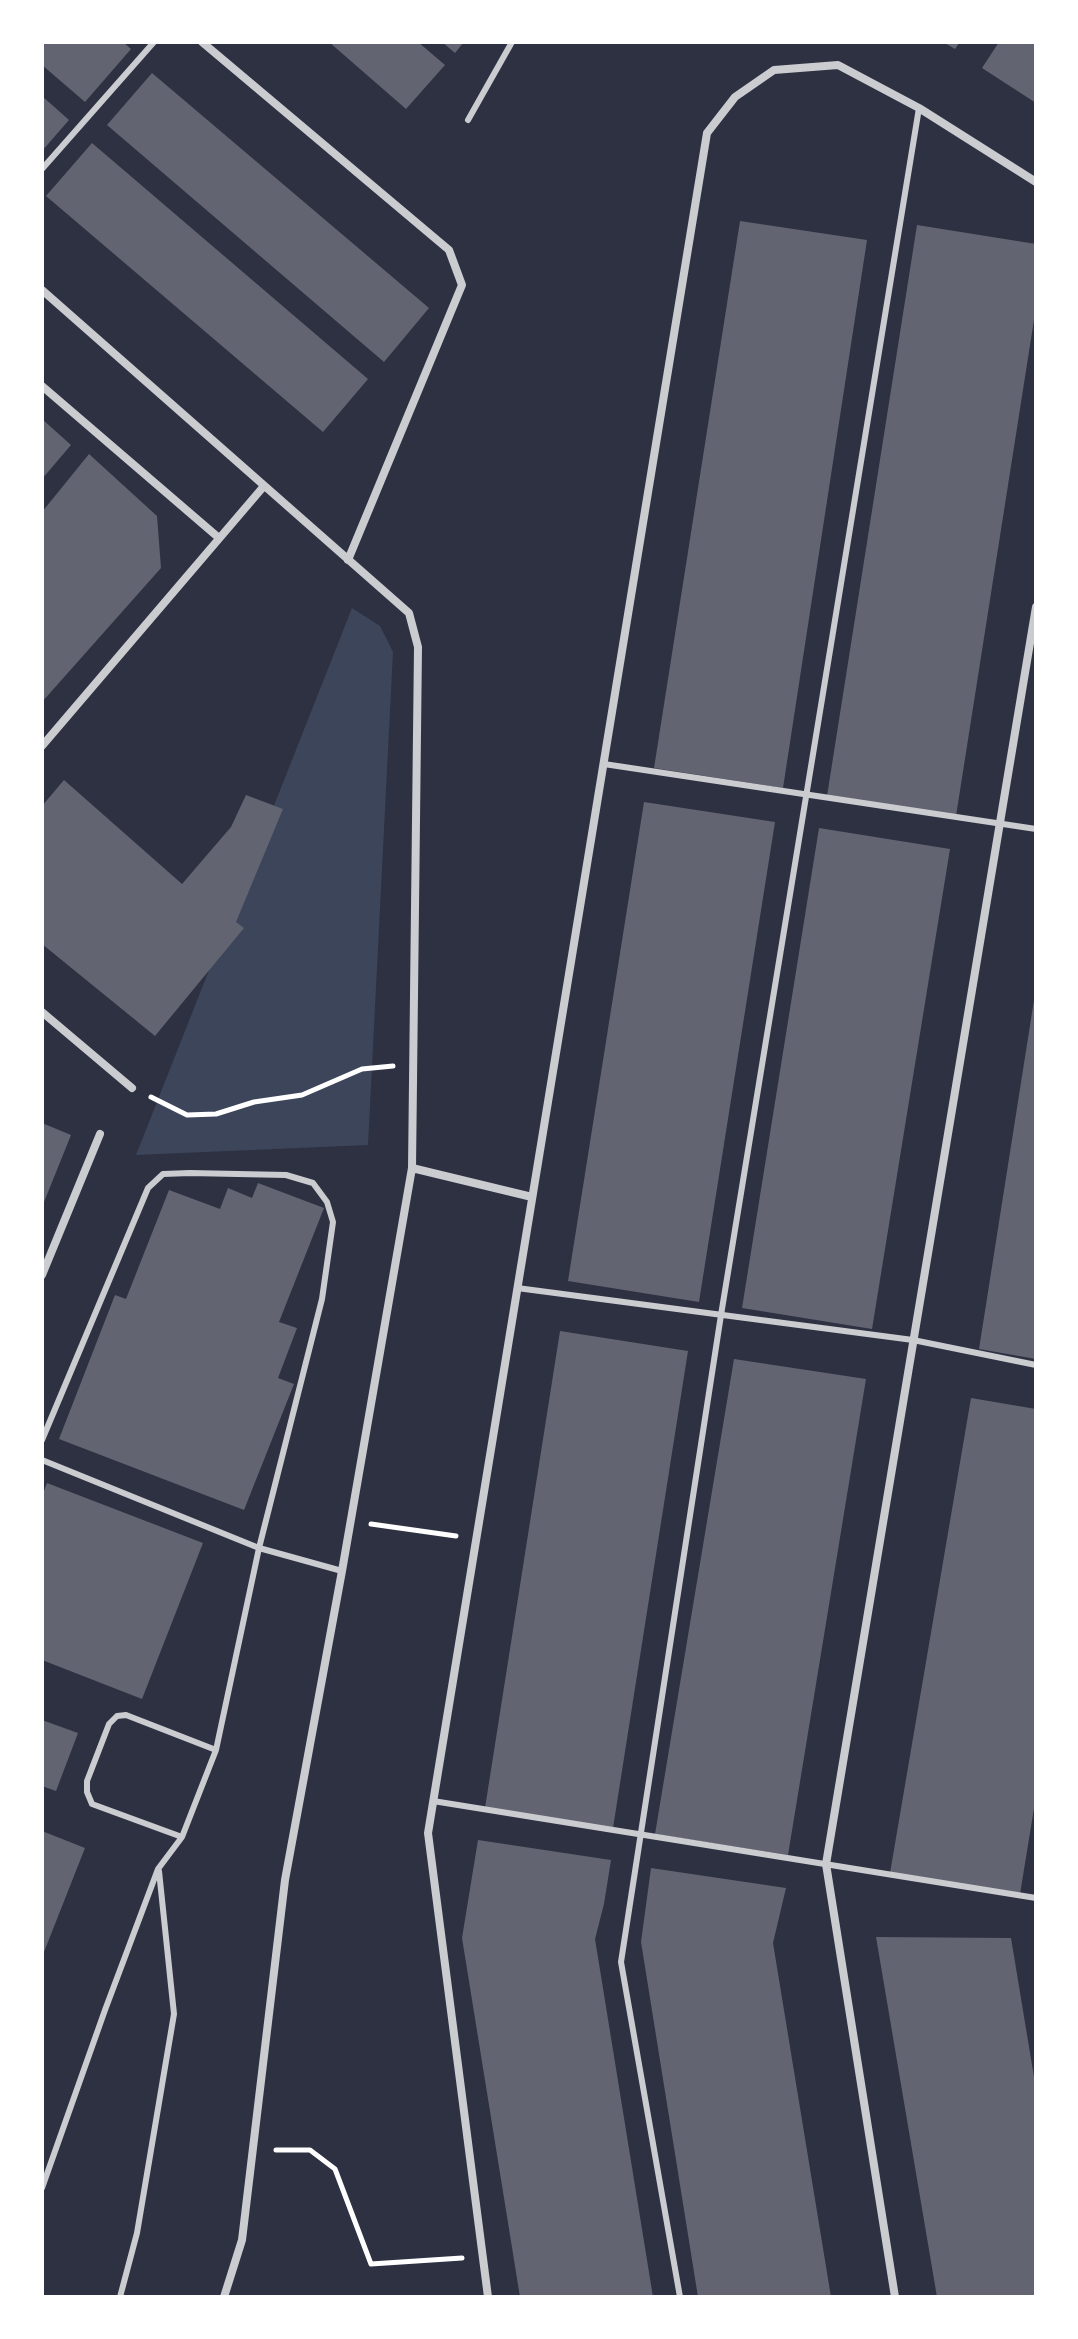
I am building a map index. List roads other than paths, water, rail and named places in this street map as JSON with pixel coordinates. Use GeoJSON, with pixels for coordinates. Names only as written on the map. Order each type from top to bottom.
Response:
{"type":"FeatureCollection","features":[{"type":"Feature","properties":{"kind":"street"},"geometry":{"type":"LineString","coordinates":[[202,42],[449,250],[462,285],[348,560]]}},
{"type":"Feature","properties":{"kind":"street"},"geometry":{"type":"LineString","coordinates":[[488,2297],[428,1833],[707,133],[735,97],[774,70],[838,65],[919,108],[1036,182]]}},
{"type":"Feature","properties":{"kind":"street"},"geometry":{"type":"LineString","coordinates":[[42,290],[409,613],[418,647],[412,1168],[285,1880],[242,2240],[224,2297]]}},
{"type":"Feature","properties":{"kind":"street"},"geometry":{"type":"LineString","coordinates":[[42,386],[219,538]]}},
{"type":"Feature","properties":{"kind":"street"},"geometry":{"type":"LineString","coordinates":[[42,746],[264,486]]}},
{"type":"Feature","properties":{"kind":"street"},"geometry":{"type":"LineString","coordinates":[[895,2297],[826,1864],[1036,607]]}},
{"type":"Feature","properties":{"kind":"street"},"geometry":{"type":"LineString","coordinates":[[42,1012],[132,1088]]}},
{"type":"Feature","properties":{"kind":"street"},"geometry":{"type":"LineString","coordinates":[[42,1275],[100,1134]]}},
{"type":"Feature","properties":{"kind":"street"},"geometry":{"type":"LineString","coordinates":[[412,1168],[532,1197]]}},
{"type":"Feature","properties":{"kind":"lane"},"geometry":{"type":"LineString","coordinates":[[42,169],[154,42]]}},
{"type":"Feature","properties":{"kind":"lane"},"geometry":{"type":"LineString","coordinates":[[468,120],[512,42]]}},
{"type":"Feature","properties":{"kind":"lane"},"geometry":{"type":"LineString","coordinates":[[680,2297],[621,1962],[721,1315],[919,108]]}},
{"type":"Feature","properties":{"kind":"lane"},"geometry":{"type":"LineString","coordinates":[[604,764],[1036,829]]}},
{"type":"Feature","properties":{"kind":"lane"},"geometry":{"type":"LineString","coordinates":[[42,1440],[148,1188],[163,1174],[286,1175],[313,1183],[327,1202],[333,1222],[322,1299],[259,1548],[216,1750],[182,1837],[158,1869],[42,2188]]}},
{"type":"Feature","properties":{"kind":"lane"},"geometry":{"type":"LineString","coordinates":[[517,1288],[913,1340],[1036,1365]]}},
{"type":"Feature","properties":{"kind":"lane"},"geometry":{"type":"LineString","coordinates":[[42,1460],[259,1548],[342,1571]]}},
{"type":"Feature","properties":{"kind":"lane"},"geometry":{"type":"LineString","coordinates":[[182,1837],[92,1804],[87,1781],[109,1724],[117,1716],[126,1715],[216,1750]]}},
{"type":"Feature","properties":{"kind":"lane"},"geometry":{"type":"LineString","coordinates":[[433,1801],[1036,1898]]}},
{"type":"Feature","properties":{"kind":"lane"},"geometry":{"type":"LineString","coordinates":[[120,2297],[137,2233],[174,2014],[158,1869]]}}]}
